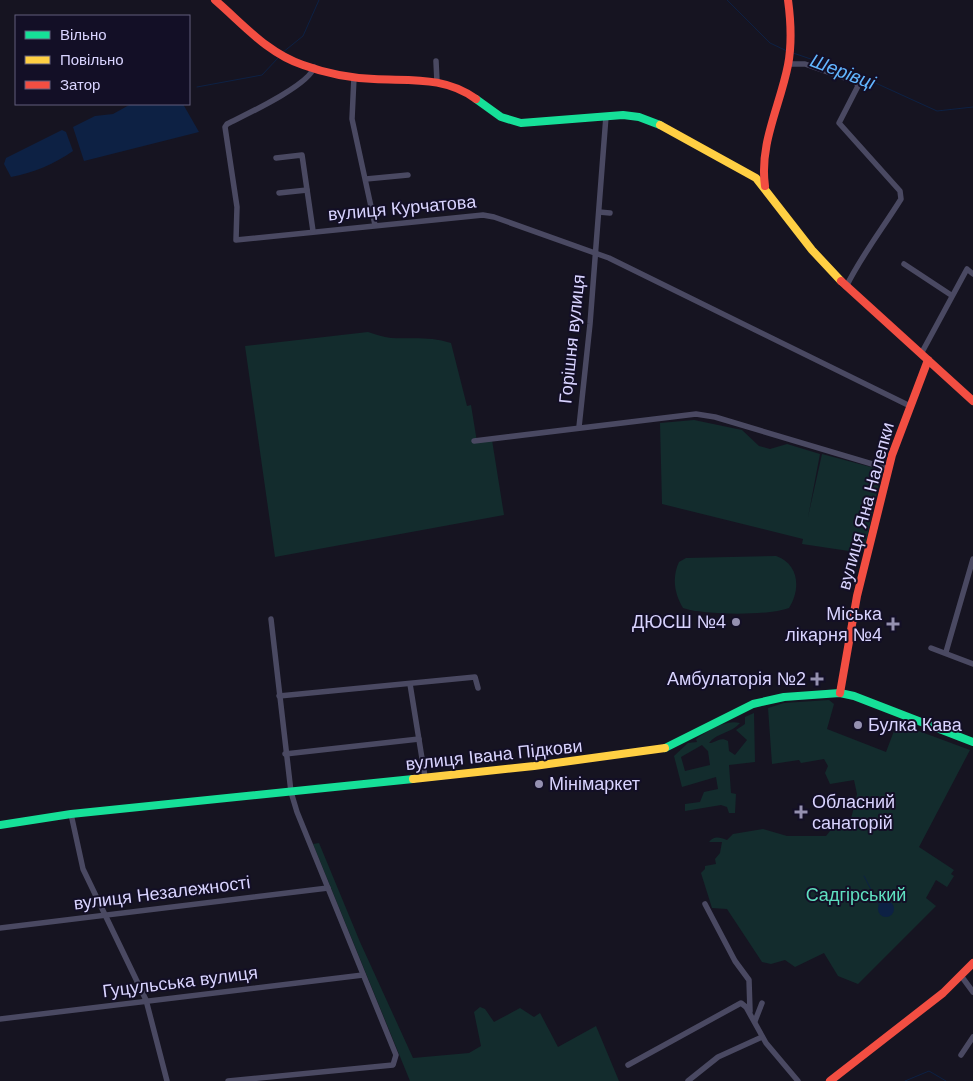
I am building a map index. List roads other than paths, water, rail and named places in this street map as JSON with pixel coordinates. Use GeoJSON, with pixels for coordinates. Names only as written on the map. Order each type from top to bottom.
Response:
{"type":"FeatureCollection","features":[{"type":"Feature","properties":{"kind":"street"},"geometry":{"type":"LineString","coordinates":[[215,0],[280,56],[314,67],[354,77],[437,82],[454,86],[498,117],[520,123],[558,122],[624,114],[643,117],[756,178],[812,250],[846,287],[973,402]]}},
{"type":"Feature","properties":{"kind":"street"},"geometry":{"type":"LineString","coordinates":[[766,190],[761,173],[788,62],[790,41],[788,0]]}},
{"type":"Feature","properties":{"kind":"street"},"geometry":{"type":"LineString","coordinates":[[436,61],[437,82]]}},
{"type":"Feature","properties":{"kind":"street"},"geometry":{"type":"LineString","coordinates":[[788,62],[805,64],[856,82],[858,86],[838,123],[900,191],[902,199],[876,240],[856,266],[846,287]]}},
{"type":"Feature","properties":{"kind":"street","name":"вулиця Курчатова"},"geometry":{"type":"LineString","coordinates":[[314,67],[310,76],[296,86],[263,107],[227,124],[225,127],[237,207],[236,240],[483,215],[595,253],[683,294],[910,406]]}},
{"type":"Feature","properties":{"kind":"street"},"geometry":{"type":"LineString","coordinates":[[354,77],[352,119],[375,225]]}},
{"type":"Feature","properties":{"kind":"street","name":"Горішня вулиця"},"geometry":{"type":"LineString","coordinates":[[579,427],[606,116]]}},
{"type":"Feature","properties":{"kind":"street"},"geometry":{"type":"LineString","coordinates":[[276,158],[302,155],[313,231]]}},
{"type":"Feature","properties":{"kind":"street"},"geometry":{"type":"LineString","coordinates":[[741,171],[755,168],[764,159]]}},
{"type":"Feature","properties":{"kind":"street"},"geometry":{"type":"LineString","coordinates":[[366,179],[408,175]]}},
{"type":"Feature","properties":{"kind":"street"},"geometry":{"type":"LineString","coordinates":[[279,193],[307,190]]}},
{"type":"Feature","properties":{"kind":"street"},"geometry":{"type":"LineString","coordinates":[[599,212],[610,213]]}},
{"type":"Feature","properties":{"kind":"street"},"geometry":{"type":"LineString","coordinates":[[904,264],[951,295]]}},
{"type":"Feature","properties":{"kind":"street"},"geometry":{"type":"LineString","coordinates":[[921,354],[951,295],[967,269],[973,274]]}},
{"type":"Feature","properties":{"kind":"street","name":"вулиця Яна Налепки"},"geometry":{"type":"LineString","coordinates":[[840,693],[840,684],[857,596],[889,469],[928,360]]}},
{"type":"Feature","properties":{"kind":"street"},"geometry":{"type":"LineString","coordinates":[[474,441],[696,414],[715,417],[889,469]]}},
{"type":"Feature","properties":{"kind":"street"},"geometry":{"type":"LineString","coordinates":[[946,652],[973,559]]}},
{"type":"Feature","properties":{"kind":"street"},"geometry":{"type":"LineString","coordinates":[[228,1081],[393,1065],[396,1055],[291,792],[271,618]]}},
{"type":"Feature","properties":{"kind":"street"},"geometry":{"type":"LineString","coordinates":[[931,648],[946,652],[973,664]]}},
{"type":"Feature","properties":{"kind":"street"},"geometry":{"type":"LineString","coordinates":[[279,696],[475,677],[478,688]]}},
{"type":"Feature","properties":{"kind":"street"},"geometry":{"type":"LineString","coordinates":[[410,684],[425,777]]}},
{"type":"Feature","properties":{"kind":"street","name":"вулиця Івана Підкови"},"geometry":{"type":"LineString","coordinates":[[0,825],[71,814],[534,766],[668,748],[753,704],[784,697],[840,693],[874,703],[973,742]]}},
{"type":"Feature","properties":{"kind":"street"},"geometry":{"type":"LineString","coordinates":[[286,754],[419,739]]}},
{"type":"Feature","properties":{"kind":"street"},"geometry":{"type":"LineString","coordinates":[[71,814],[83,869],[146,1000],[168,1081]]}},
{"type":"Feature","properties":{"kind":"street","name":"вулиця Незалежності"},"geometry":{"type":"LineString","coordinates":[[0,928],[328,888]]}},
{"type":"Feature","properties":{"kind":"street"},"geometry":{"type":"LineString","coordinates":[[705,904],[735,961],[749,980],[750,1013]]}},
{"type":"Feature","properties":{"kind":"street"},"geometry":{"type":"LineString","coordinates":[[830,1081],[962,976],[973,963]]}},
{"type":"Feature","properties":{"kind":"street","name":"Гуцульська вулиця"},"geometry":{"type":"LineString","coordinates":[[0,1020],[146,1000],[364,975]]}},
{"type":"Feature","properties":{"kind":"street"},"geometry":{"type":"LineString","coordinates":[[962,976],[973,992]]}},
{"type":"Feature","properties":{"kind":"street"},"geometry":{"type":"LineString","coordinates":[[755,1021],[762,1003]]}},
{"type":"Feature","properties":{"kind":"street"},"geometry":{"type":"LineString","coordinates":[[628,1065],[741,1004],[750,1013],[762,1037],[798,1081]]}},
{"type":"Feature","properties":{"kind":"street"},"geometry":{"type":"LineString","coordinates":[[961,1055],[973,1036]]}},
{"type":"Feature","properties":{"kind":"street"},"geometry":{"type":"LineString","coordinates":[[688,1081],[718,1057],[762,1037]]}},
{"type":"Feature","properties":{"kind":"water"},"geometry":{"type":"Polygon","coordinates":[[[129,105],[184,105],[199,132],[84,161],[73,127],[95,116],[113,114],[129,105]]]}},
{"type":"Feature","properties":{"kind":"water"},"geometry":{"type":"Polygon","coordinates":[[[62,130],[66,132],[73,151],[43,167],[11,177],[4,164],[6,158],[62,130]]]}},
{"type":"Feature","properties":{"kind":"water"},"geometry":{"type":"Polygon","coordinates":[[[883,901],[889,901],[894,906],[892,915],[883,917],[878,912],[878,906],[883,901]]]}},
{"type":"Feature","properties":{"kind":"waterway"},"geometry":{"type":"LineString","coordinates":[[282,53],[303,36],[319,0]]}},
{"type":"Feature","properties":{"kind":"waterway","name":"Шерівці"},"geometry":{"type":"LineString","coordinates":[[727,0],[770,43],[787,51]]}},
{"type":"Feature","properties":{"kind":"waterway","name":"Шерівці"},"geometry":{"type":"LineString","coordinates":[[793,53],[858,75],[937,111],[973,107]]}},
{"type":"Feature","properties":{"kind":"waterway"},"geometry":{"type":"LineString","coordinates":[[197,87],[262,75],[278,58]]}},
{"type":"Feature","properties":{"kind":"waterway"},"geometry":{"type":"LineString","coordinates":[[864,876],[879,905]]}},
{"type":"Feature","properties":{"kind":"waterway"},"geometry":{"type":"LineString","coordinates":[[905,1081],[929,1071],[946,1081]]}},
{"type":"Feature","properties":{"kind":"place","name":"ДЮСШ №4"},"geometry":{"type":"Point","coordinates":[736,622]}},
{"type":"Feature","properties":{"kind":"place","name":"Міська лікарня №4"},"geometry":{"type":"Point","coordinates":[893,624]}},
{"type":"Feature","properties":{"kind":"place","name":"Амбулаторія №2"},"geometry":{"type":"Point","coordinates":[817,679]}},
{"type":"Feature","properties":{"kind":"place","name":"Булка Кава"},"geometry":{"type":"Point","coordinates":[858,725]}},
{"type":"Feature","properties":{"kind":"place","name":"Мінімаркет"},"geometry":{"type":"Point","coordinates":[539,784]}},
{"type":"Feature","properties":{"kind":"place","name":"Обласний санаторій"},"geometry":{"type":"Point","coordinates":[801,812]}},
{"type":"Feature","properties":{"kind":"park label","name":"Садгірський"},"geometry":{"type":"Point","coordinates":[856,895]}}]}
